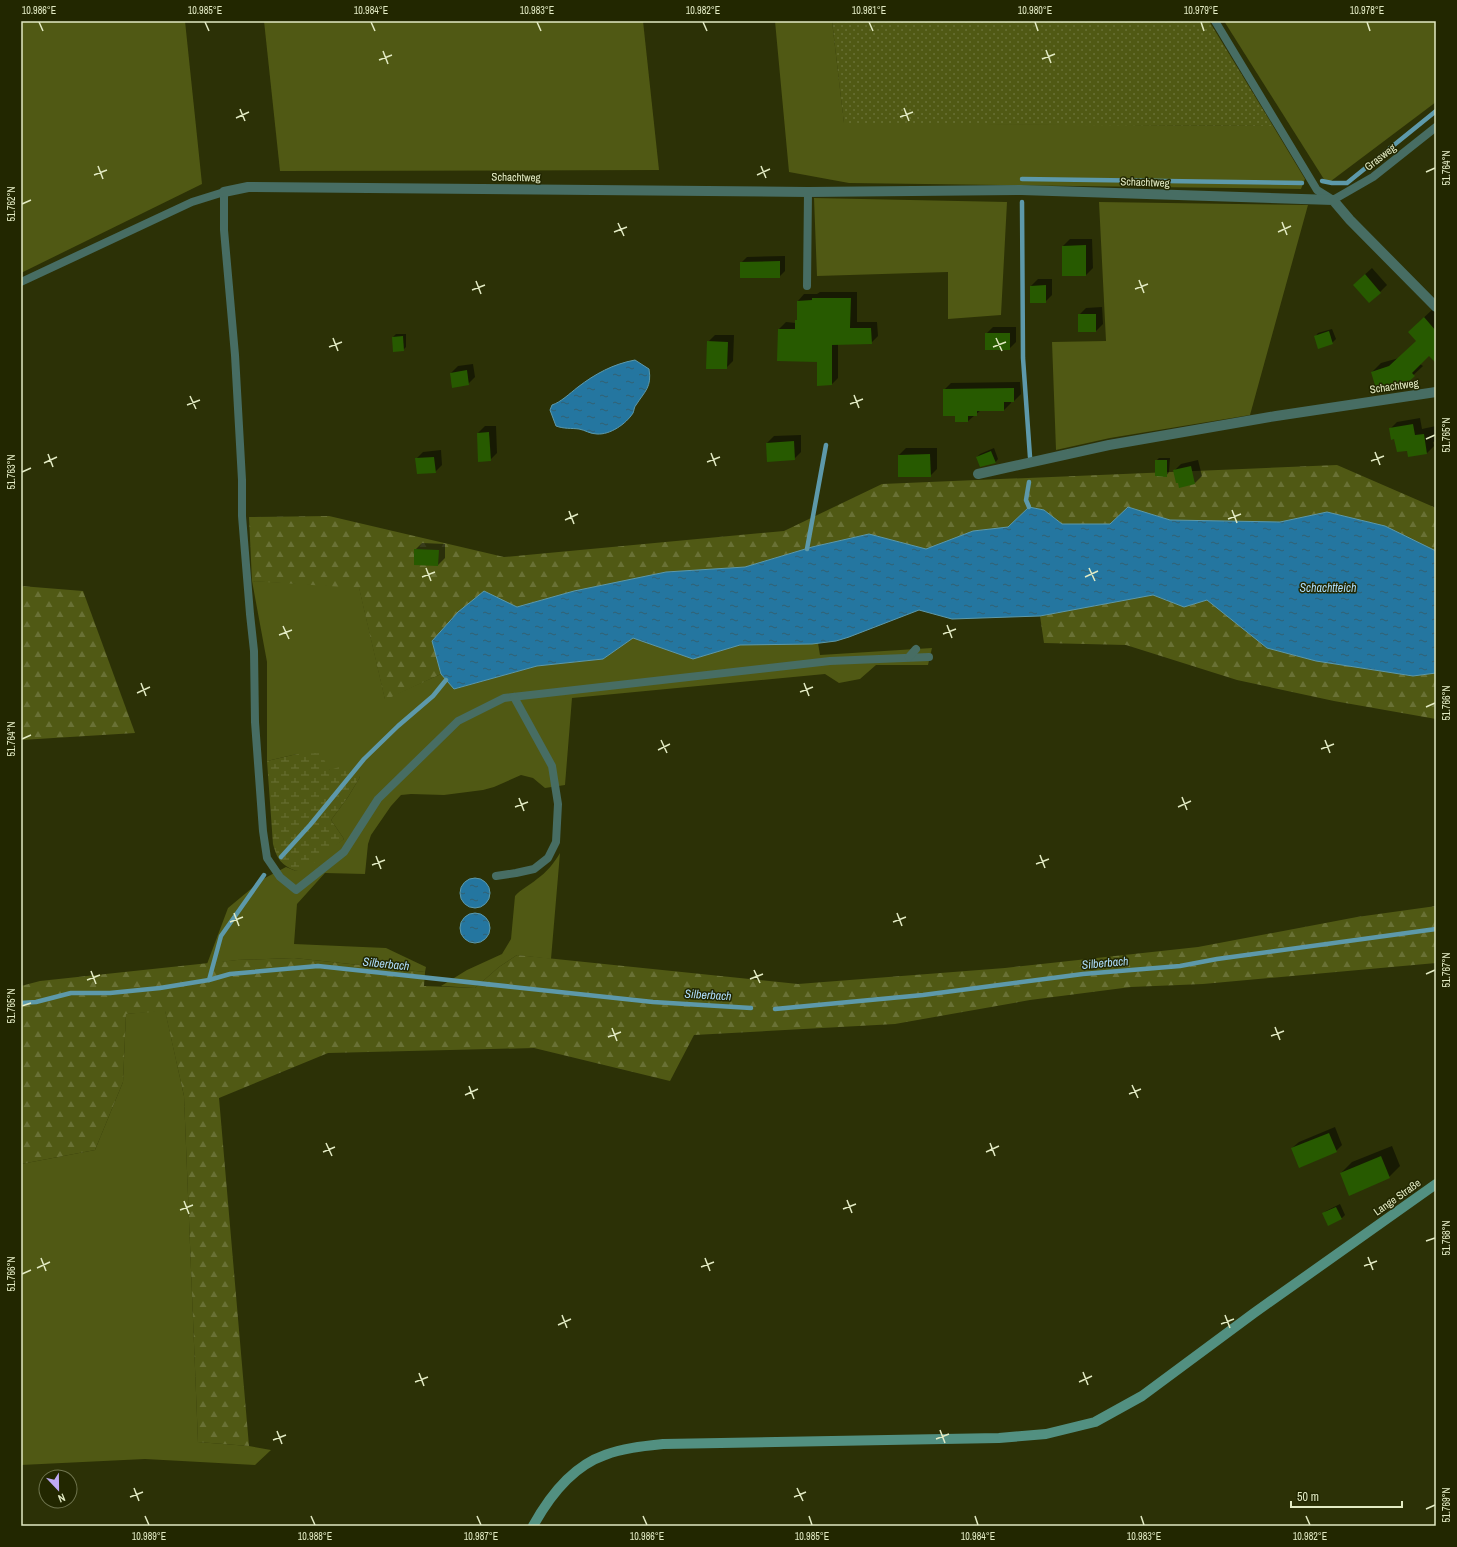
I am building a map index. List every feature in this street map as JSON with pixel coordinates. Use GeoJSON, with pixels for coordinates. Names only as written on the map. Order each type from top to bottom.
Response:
{"type":"FeatureCollection","features":[{"type":"Feature","properties":{"kind":"street","name":"Schachtweg"},"geometry":{"type":"LineString","coordinates":[[224,192],[248,187],[808,192],[1021,190],[1333,200]]}},
{"type":"Feature","properties":{"kind":"street"},"geometry":{"type":"LineString","coordinates":[[1333,200],[1350,220],[1436,307]]}},
{"type":"Feature","properties":{"kind":"street","name":"Schachtweg"},"geometry":{"type":"LineString","coordinates":[[978,474],[1109,445],[1276,416],[1436,392]]}},
{"type":"Feature","properties":{"kind":"street","name":"Lange Straße"},"geometry":{"type":"LineString","coordinates":[[534,1526],[553,1496],[577,1471],[604,1455],[639,1447],[663,1444],[999,1438],[1046,1434],[1096,1422],[1142,1396],[1254,1313],[1436,1184]]}},
{"type":"Feature","properties":{"kind":"lane"},"geometry":{"type":"LineString","coordinates":[[1216,21],[1317,190],[1333,200]]}},
{"type":"Feature","properties":{"kind":"lane","name":"Grasweg"},"geometry":{"type":"LineString","coordinates":[[1333,200],[1373,177],[1436,126]]}},
{"type":"Feature","properties":{"kind":"lane"},"geometry":{"type":"LineString","coordinates":[[21,282],[192,202],[224,192],[224,230],[235,355],[242,480],[242,516],[254,651],[255,722],[263,831],[267,858],[280,877],[296,890],[344,852],[378,799],[458,721],[504,698],[830,661],[929,657]]}},
{"type":"Feature","properties":{"kind":"lane"},"geometry":{"type":"LineString","coordinates":[[807,286],[808,192]]}},
{"type":"Feature","properties":{"kind":"lane"},"geometry":{"type":"LineString","coordinates":[[909,657],[916,649]]}},
{"type":"Feature","properties":{"kind":"lane"},"geometry":{"type":"LineString","coordinates":[[496,876],[534,869],[548,858],[556,842],[558,804],[552,766],[514,697]]}},
{"type":"Feature","properties":{"kind":"green space"},"geometry":{"type":"Polygon","coordinates":[[[21,21],[185,21],[202,184],[21,273],[21,21]]]}},
{"type":"Feature","properties":{"kind":"green space"},"geometry":{"type":"Polygon","coordinates":[[[264,21],[643,21],[659,170],[280,171],[264,21]]]}},
{"type":"Feature","properties":{"kind":"green space"},"geometry":{"type":"Polygon","coordinates":[[[775,21],[832,21],[844,123],[1273,126],[1305,179],[1301,189],[849,183],[789,172],[775,21]]]}},
{"type":"Feature","properties":{"kind":"green space"},"geometry":{"type":"Polygon","coordinates":[[[832,21],[1209,21],[1273,126],[844,124],[832,21]]]}},
{"type":"Feature","properties":{"kind":"green space"},"geometry":{"type":"Polygon","coordinates":[[[1224,21],[1436,21],[1436,102],[1327,184],[1224,21]]]}},
{"type":"Feature","properties":{"kind":"green space"},"geometry":{"type":"Polygon","coordinates":[[[814,198],[1007,202],[1001,315],[948,319],[948,272],[817,276],[814,198]]]}},
{"type":"Feature","properties":{"kind":"green space"},"geometry":{"type":"Polygon","coordinates":[[[1099,202],[1308,205],[1250,415],[1110,438],[1056,450],[1052,342],[1106,341],[1099,202]]]}},
{"type":"Feature","properties":{"kind":"green space"},"geometry":{"type":"Polygon","coordinates":[[[1337,465],[1436,508],[1436,551],[1385,526],[1327,512],[1280,522],[1170,520],[1128,507],[1110,524],[1062,524],[1044,510],[1029,507],[1008,527],[973,531],[926,549],[869,534],[812,547],[745,567],[666,572],[574,591],[517,607],[484,591],[458,612],[432,641],[441,674],[385,700],[359,588],[252,581],[249,517],[329,516],[504,557],[784,531],[882,484],[1337,465]]]}},
{"type":"Feature","properties":{"kind":"green space"},"geometry":{"type":"Polygon","coordinates":[[[252,581],[359,587],[385,699],[441,674],[455,689],[537,666],[603,659],[633,638],[693,659],[740,645],[818,643],[820,655],[932,648],[928,665],[876,665],[860,679],[839,683],[825,674],[572,698],[565,785],[545,788],[533,778],[521,775],[494,787],[483,790],[444,795],[401,795],[391,806],[371,835],[368,844],[365,874],[325,873],[297,904],[294,944],[386,948],[426,967],[425,972],[294,958],[237,960],[207,964],[228,908],[263,879],[286,867],[296,871],[344,839],[331,820],[348,797],[360,777],[330,770],[297,754],[267,761],[267,662],[252,581]]]}},
{"type":"Feature","properties":{"kind":"green space"},"geometry":{"type":"Polygon","coordinates":[[[21,586],[83,591],[135,733],[21,740],[21,586]]]}},
{"type":"Feature","properties":{"kind":"green space"},"geometry":{"type":"Polygon","coordinates":[[[1153,595],[1184,607],[1207,600],[1267,648],[1316,661],[1413,676],[1436,673],[1436,719],[1334,701],[1237,680],[1126,645],[1044,643],[1040,616],[1153,595]]]}},
{"type":"Feature","properties":{"kind":"green space"},"geometry":{"type":"Polygon","coordinates":[[[320,753],[330,770],[345,765],[360,777],[348,797],[331,820],[344,839],[311,865],[296,871],[280,861],[273,844],[267,761],[297,754],[320,753]]]}},
{"type":"Feature","properties":{"kind":"green space"},"geometry":{"type":"Polygon","coordinates":[[[560,853],[551,959],[517,955],[499,967],[475,988],[441,986],[467,970],[502,954],[511,939],[515,896],[544,873],[553,864],[560,853]]]}},
{"type":"Feature","properties":{"kind":"green space"},"geometry":{"type":"Polygon","coordinates":[[[1436,906],[1436,963],[1203,984],[1131,987],[1030,1000],[895,1024],[694,1035],[670,1081],[534,1048],[328,1053],[219,1098],[249,1446],[198,1442],[184,1096],[165,1011],[126,1014],[123,1082],[95,1150],[21,1164],[21,986],[40,981],[237,960],[294,958],[425,972],[424,986],[475,988],[499,967],[517,955],[798,984],[1005,968],[1198,947],[1357,917],[1436,906]]]}},
{"type":"Feature","properties":{"kind":"green space"},"geometry":{"type":"Polygon","coordinates":[[[165,1010],[184,1096],[198,1442],[249,1446],[271,1450],[255,1465],[145,1459],[21,1465],[21,1164],[95,1150],[123,1082],[126,1014],[165,1010]]]}},
{"type":"Feature","properties":{"kind":"water"},"geometry":{"type":"Polygon","coordinates":[[[635,360],[649,369],[649,385],[635,406],[633,413],[622,425],[612,431],[602,434],[556,426],[550,410],[552,405],[562,400],[584,382],[598,374],[619,364],[635,360]]]}},
{"type":"Feature","properties":{"kind":"water","name":"Schachtteich"},"geometry":{"type":"Polygon","coordinates":[[[1029,507],[1044,510],[1062,524],[1110,524],[1128,507],[1170,520],[1280,522],[1327,512],[1385,526],[1436,551],[1436,673],[1413,676],[1316,661],[1267,648],[1207,600],[1184,607],[1153,595],[1040,616],[952,619],[919,610],[836,641],[812,644],[740,645],[693,659],[633,638],[603,659],[537,666],[454,689],[441,674],[432,641],[458,612],[484,591],[517,607],[574,591],[666,572],[745,567],[812,547],[869,534],[926,549],[973,531],[1008,527],[1029,507]]]}},
{"type":"Feature","properties":{"kind":"water"},"geometry":{"type":"Polygon","coordinates":[[[475,878],[486,882],[490,893],[486,904],[475,908],[464,904],[460,893],[464,882],[475,878]]]}},
{"type":"Feature","properties":{"kind":"water"},"geometry":{"type":"Polygon","coordinates":[[[475,913],[486,917],[490,928],[486,939],[475,943],[464,939],[460,928],[464,917],[475,913]]]}},
{"type":"Feature","properties":{"kind":"building"},"geometry":{"type":"Polygon","coordinates":[[[1086,245],[1086,276],[1062,276],[1062,246],[1086,245]]]}},
{"type":"Feature","properties":{"kind":"building"},"geometry":{"type":"Polygon","coordinates":[[[780,261],[780,278],[740,278],[740,262],[780,261]]]}},
{"type":"Feature","properties":{"kind":"building"},"geometry":{"type":"Polygon","coordinates":[[[1365,274],[1381,293],[1369,303],[1353,285],[1365,274]]]}},
{"type":"Feature","properties":{"kind":"building"},"geometry":{"type":"Polygon","coordinates":[[[1046,285],[1046,303],[1030,303],[1030,286],[1046,285]]]}},
{"type":"Feature","properties":{"kind":"building"},"geometry":{"type":"Polygon","coordinates":[[[812,298],[851,298],[850,328],[871,328],[872,344],[832,345],[832,385],[817,386],[817,362],[777,361],[778,329],[795,329],[795,320],[797,320],[797,301],[812,300],[812,298]]]}},
{"type":"Feature","properties":{"kind":"building"},"geometry":{"type":"Polygon","coordinates":[[[1078,314],[1096,314],[1096,332],[1078,332],[1078,314]]]}},
{"type":"Feature","properties":{"kind":"building"},"geometry":{"type":"Polygon","coordinates":[[[1424,317],[1436,331],[1436,363],[1429,356],[1412,373],[1415,376],[1406,384],[1377,392],[1371,372],[1389,366],[1416,341],[1408,332],[1424,317]]]}},
{"type":"Feature","properties":{"kind":"building"},"geometry":{"type":"Polygon","coordinates":[[[1329,331],[1333,344],[1318,349],[1314,336],[1329,331]]]}},
{"type":"Feature","properties":{"kind":"building"},"geometry":{"type":"Polygon","coordinates":[[[985,333],[1010,333],[1010,350],[985,350],[985,333]]]}},
{"type":"Feature","properties":{"kind":"building"},"geometry":{"type":"Polygon","coordinates":[[[403,336],[404,351],[393,352],[392,337],[403,336]]]}},
{"type":"Feature","properties":{"kind":"building"},"geometry":{"type":"Polygon","coordinates":[[[707,341],[728,342],[727,369],[706,369],[707,341]]]}},
{"type":"Feature","properties":{"kind":"building"},"geometry":{"type":"Polygon","coordinates":[[[467,370],[469,385],[452,388],[450,373],[467,370]]]}},
{"type":"Feature","properties":{"kind":"building"},"geometry":{"type":"Polygon","coordinates":[[[1014,388],[1014,402],[1004,402],[1004,411],[977,411],[977,416],[968,416],[968,422],[955,422],[955,416],[943,416],[943,389],[1014,388]]]}},
{"type":"Feature","properties":{"kind":"building"},"geometry":{"type":"Polygon","coordinates":[[[1413,424],[1415,435],[1424,434],[1427,454],[1408,457],[1407,451],[1397,452],[1394,439],[1391,440],[1389,428],[1413,424]]]}},
{"type":"Feature","properties":{"kind":"building"},"geometry":{"type":"Polygon","coordinates":[[[489,432],[491,461],[478,462],[477,433],[489,432]]]}},
{"type":"Feature","properties":{"kind":"building"},"geometry":{"type":"Polygon","coordinates":[[[794,441],[795,460],[767,462],[766,443],[794,441]]]}},
{"type":"Feature","properties":{"kind":"building"},"geometry":{"type":"Polygon","coordinates":[[[991,451],[996,463],[980,467],[976,457],[991,451]]]}},
{"type":"Feature","properties":{"kind":"building"},"geometry":{"type":"Polygon","coordinates":[[[930,454],[931,477],[898,477],[898,455],[930,454]]]}},
{"type":"Feature","properties":{"kind":"building"},"geometry":{"type":"Polygon","coordinates":[[[434,457],[436,473],[417,474],[415,458],[434,457]]]}},
{"type":"Feature","properties":{"kind":"building"},"geometry":{"type":"Polygon","coordinates":[[[1155,460],[1167,460],[1167,477],[1155,476],[1155,460]]]}},
{"type":"Feature","properties":{"kind":"building"},"geometry":{"type":"Polygon","coordinates":[[[1191,466],[1195,484],[1179,488],[1178,483],[1176,483],[1173,470],[1191,466]]]}},
{"type":"Feature","properties":{"kind":"building"},"geometry":{"type":"Polygon","coordinates":[[[414,549],[439,550],[438,566],[414,565],[414,549]]]}},
{"type":"Feature","properties":{"kind":"building"},"geometry":{"type":"Polygon","coordinates":[[[1329,1133],[1337,1152],[1299,1168],[1291,1148],[1329,1133]]]}},
{"type":"Feature","properties":{"kind":"building"},"geometry":{"type":"Polygon","coordinates":[[[1381,1156],[1390,1178],[1349,1196],[1340,1173],[1381,1156]]]}},
{"type":"Feature","properties":{"kind":"building"},"geometry":{"type":"Polygon","coordinates":[[[1336,1207],[1342,1219],[1328,1226],[1322,1213],[1336,1207]]]}},
{"type":"Feature","properties":{"kind":"waterway"},"geometry":{"type":"LineString","coordinates":[[1322,181],[1347,183],[1436,111]]}},
{"type":"Feature","properties":{"kind":"waterway"},"geometry":{"type":"LineString","coordinates":[[1022,179],[1302,183]]}},
{"type":"Feature","properties":{"kind":"waterway"},"geometry":{"type":"LineString","coordinates":[[1022,202],[1023,358],[1030,457]]}},
{"type":"Feature","properties":{"kind":"waterway"},"geometry":{"type":"LineString","coordinates":[[807,549],[826,445]]}},
{"type":"Feature","properties":{"kind":"waterway"},"geometry":{"type":"LineString","coordinates":[[1029,482],[1026,500],[1029,507]]}},
{"type":"Feature","properties":{"kind":"waterway"},"geometry":{"type":"LineString","coordinates":[[281,857],[310,825],[364,759],[398,726],[433,696],[446,680]]}},
{"type":"Feature","properties":{"kind":"waterway"},"geometry":{"type":"LineString","coordinates":[[209,980],[221,936],[264,875]]}},
{"type":"Feature","properties":{"kind":"waterway","name":"Silberbach"},"geometry":{"type":"LineString","coordinates":[[775,1009],[923,995],[1083,974],[1180,966],[1217,959],[1436,929]]}},
{"type":"Feature","properties":{"kind":"waterway","name":"Silberbach"},"geometry":{"type":"LineString","coordinates":[[21,1003],[36,1002],[71,993],[110,993],[160,988],[209,980],[230,974],[318,966],[653,1002],[751,1008]]}}]}
